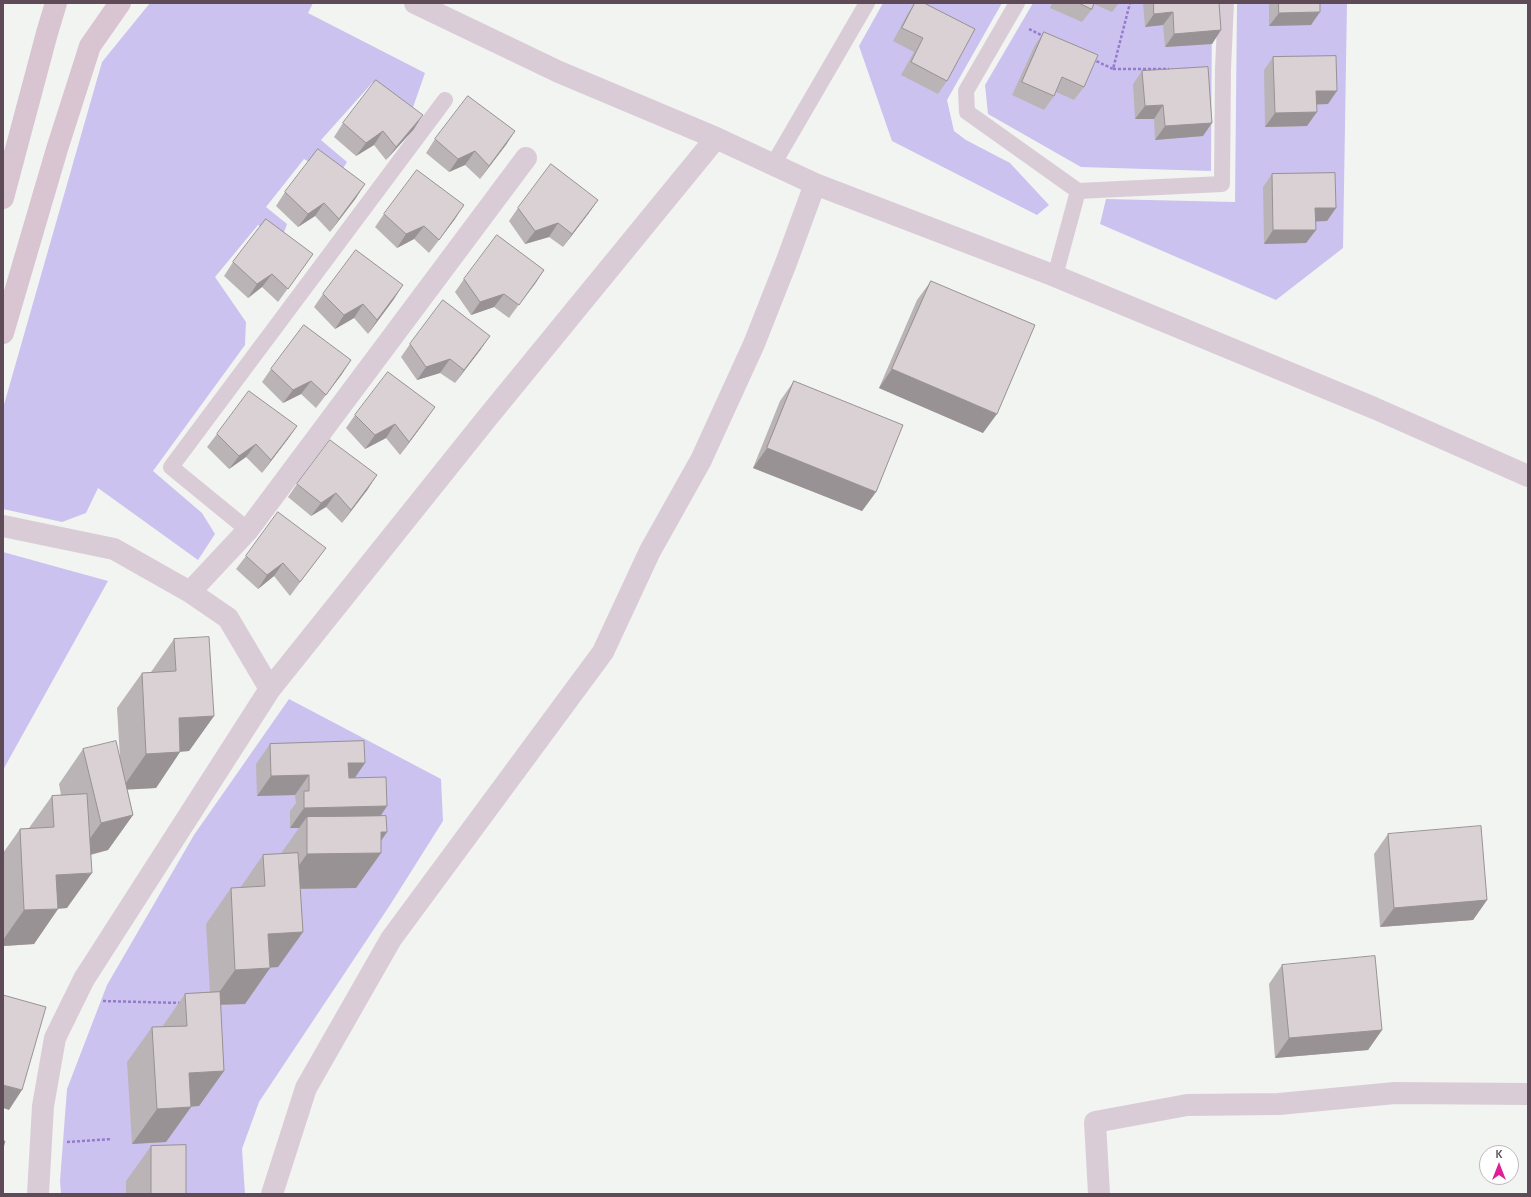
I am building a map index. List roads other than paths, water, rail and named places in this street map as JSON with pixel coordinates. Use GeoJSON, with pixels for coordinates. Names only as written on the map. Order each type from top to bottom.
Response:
{"type":"FeatureCollection","features":[{"type":"Feature","properties":{"kind":"main road"},"geometry":{"type":"LineString","coordinates":[[3,198],[56,3]]}},
{"type":"Feature","properties":{"kind":"main road"},"geometry":{"type":"LineString","coordinates":[[3,333],[57,149],[90,46],[120,3]]}},
{"type":"Feature","properties":{"kind":"street"},"geometry":{"type":"LineString","coordinates":[[415,3],[559,72],[774,163],[815,184],[1055,276],[1374,408],[1528,476]]}},
{"type":"Feature","properties":{"kind":"street"},"geometry":{"type":"LineString","coordinates":[[38,1194],[43,1106],[55,1038],[84,979],[270,689],[486,418],[716,138]]}},
{"type":"Feature","properties":{"kind":"street"},"geometry":{"type":"LineString","coordinates":[[190,592],[248,530],[526,158]]}},
{"type":"Feature","properties":{"kind":"street"},"geometry":{"type":"LineString","coordinates":[[272,1194],[306,1088],[391,938],[603,652],[650,551],[701,460],[747,359],[786,263],[815,184]]}},
{"type":"Feature","properties":{"kind":"street"},"geometry":{"type":"LineString","coordinates":[[3,526],[114,550],[190,592],[228,618],[270,689]]}},
{"type":"Feature","properties":{"kind":"street"},"geometry":{"type":"LineString","coordinates":[[1099,1194],[1094,1122],[1187,1105],[1279,1104],[1394,1093],[1528,1094]]}},
{"type":"Feature","properties":{"kind":"lane"},"geometry":{"type":"LineString","coordinates":[[774,163],[867,3]]}},
{"type":"Feature","properties":{"kind":"lane"},"geometry":{"type":"LineString","coordinates":[[1017,3],[966,91],[967,112],[1078,191],[1222,184],[1226,3]]}},
{"type":"Feature","properties":{"kind":"lane"},"geometry":{"type":"LineString","coordinates":[[248,530],[171,467],[445,100]]}},
{"type":"Feature","properties":{"kind":"lane"},"geometry":{"type":"LineString","coordinates":[[1055,276],[1078,191]]}}]}
